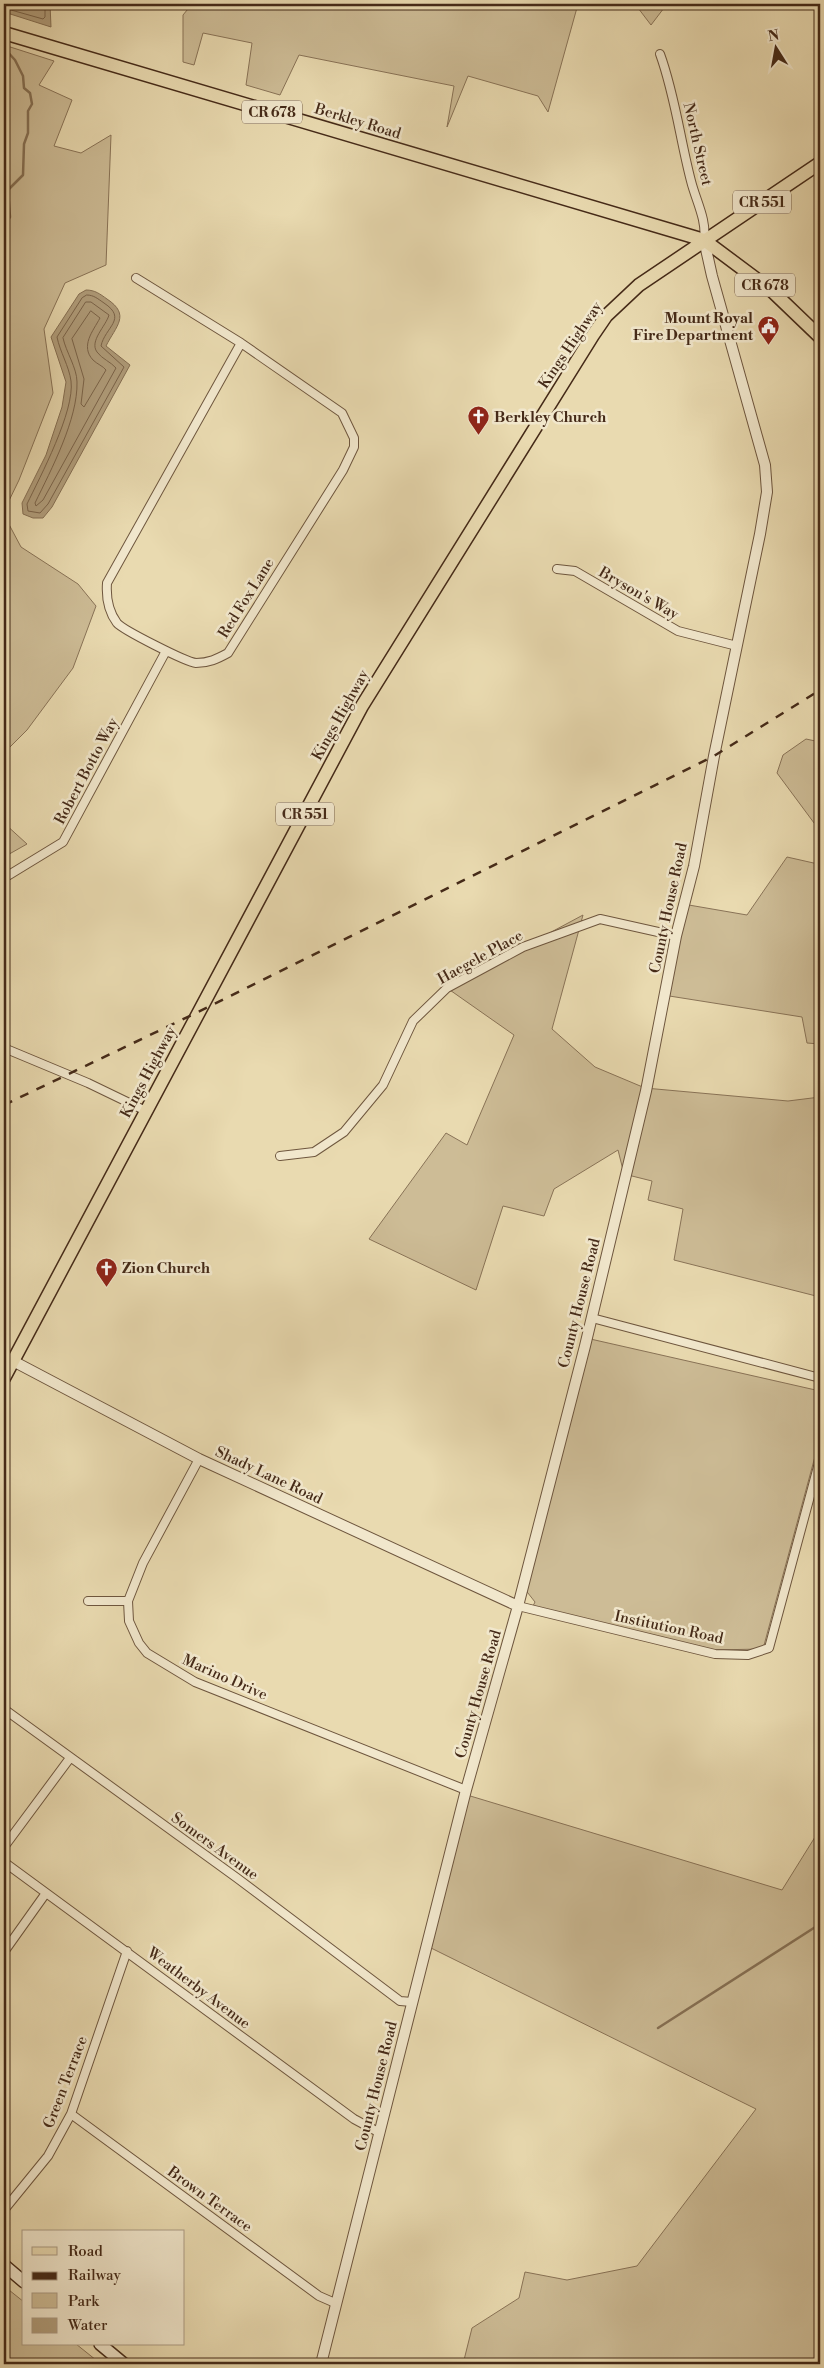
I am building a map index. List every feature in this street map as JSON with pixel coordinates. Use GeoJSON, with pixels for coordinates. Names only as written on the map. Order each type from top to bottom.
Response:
{"type":"FeatureCollection","features":[{"type":"Feature","properties":{"kind":"main road","name":"Berkley Road"},"geometry":{"type":"LineString","coordinates":[[4,33],[704,240]]}},
{"type":"Feature","properties":{"kind":"main road","name":"Kings Highway"},"geometry":{"type":"LineString","coordinates":[[4,1378],[362,706],[593,335],[606,316],[629,293],[704,240],[820,163]]}},
{"type":"Feature","properties":{"kind":"main road","name":"CR 678"},"geometry":{"type":"LineString","coordinates":[[704,240],[771,290],[820,337]]}},
{"type":"Feature","properties":{"kind":"main road"},"geometry":{"type":"LineString","coordinates":[[4,2264],[22,2280]]}},
{"type":"Feature","properties":{"kind":"main road"},"geometry":{"type":"LineString","coordinates":[[102,2346],[124,2364]]}},
{"type":"Feature","properties":{"kind":"street","name":"North Street"},"geometry":{"type":"LineString","coordinates":[[660,54],[668,76],[691,182],[704,222],[704,240]]}},
{"type":"Feature","properties":{"kind":"street","name":"County House Road"},"geometry":{"type":"LineString","coordinates":[[321,2364],[466,1790],[518,1606],[592,1318],[646,1091],[676,936],[694,866],[760,534],[767,492],[767,474],[712,276],[704,240]]}},
{"type":"Feature","properties":{"kind":"street","name":"Red Fox Lane"},"geometry":{"type":"LineString","coordinates":[[136,278],[241,343],[342,413],[354,438],[354,447],[343,470],[228,653],[210,662],[193,663],[118,625],[108,603],[107,583],[241,343]]}},
{"type":"Feature","properties":{"kind":"street","name":"Bryson's Way"},"geometry":{"type":"LineString","coordinates":[[556,569],[576,572],[678,631],[737,646]]}},
{"type":"Feature","properties":{"kind":"street","name":"Robert Botto Way"},"geometry":{"type":"LineString","coordinates":[[4,878],[63,842],[166,651]]}},
{"type":"Feature","properties":{"kind":"street","name":"Haegele Place"},"geometry":{"type":"LineString","coordinates":[[280,1156],[314,1152],[344,1132],[382,1085],[413,1021],[446,988],[524,947],[600,919],[676,936]]}},
{"type":"Feature","properties":{"kind":"street"},"geometry":{"type":"LineString","coordinates":[[4,1048],[88,1083],[146,1111]]}},
{"type":"Feature","properties":{"kind":"street"},"geometry":{"type":"LineString","coordinates":[[592,1318],[820,1378]]}},
{"type":"Feature","properties":{"kind":"street","name":"Shady Lane Road"},"geometry":{"type":"LineString","coordinates":[[13,1361],[199,1459],[518,1606]]}},
{"type":"Feature","properties":{"kind":"street"},"geometry":{"type":"LineString","coordinates":[[88,1601],[128,1601],[143,1563],[199,1459]]}},
{"type":"Feature","properties":{"kind":"street","name":"Institution Road"},"geometry":{"type":"LineString","coordinates":[[518,1606],[715,1654],[748,1655],[769,1648],[820,1459]]}},
{"type":"Feature","properties":{"kind":"street","name":"Marino Drive"},"geometry":{"type":"LineString","coordinates":[[128,1601],[130,1621],[139,1643],[147,1653],[195,1682],[466,1790]]}},
{"type":"Feature","properties":{"kind":"street","name":"Somers Avenue"},"geometry":{"type":"LineString","coordinates":[[4,1709],[400,2001],[412,2002]]}},
{"type":"Feature","properties":{"kind":"street"},"geometry":{"type":"LineString","coordinates":[[4,1847],[70,1758]]}},
{"type":"Feature","properties":{"kind":"street","name":"Weatherby Avenue"},"geometry":{"type":"LineString","coordinates":[[4,1862],[354,2119],[380,2133]]}},
{"type":"Feature","properties":{"kind":"street"},"geometry":{"type":"LineString","coordinates":[[4,1952],[46,1893]]}},
{"type":"Feature","properties":{"kind":"street","name":"Green Terrace"},"geometry":{"type":"LineString","coordinates":[[4,2210],[48,2156],[71,2114],[127,1951]]}},
{"type":"Feature","properties":{"kind":"street","name":"Brown Terrace"},"geometry":{"type":"LineString","coordinates":[[71,2114],[319,2296],[335,2303]]}},
{"type":"Feature","properties":{"kind":"green space"},"geometry":{"type":"Polygon","coordinates":[[[192,4],[578,4],[548,112],[538,96],[468,76],[447,127],[454,86],[299,55],[280,95],[246,85],[252,43],[203,33],[194,65],[183,62],[183,15],[192,4]]]}},
{"type":"Feature","properties":{"kind":"green space"},"geometry":{"type":"Polygon","coordinates":[[[635,4],[667,4],[651,25],[635,4]]]}},
{"type":"Feature","properties":{"kind":"green space"},"geometry":{"type":"Polygon","coordinates":[[[4,45],[54,61],[39,85],[72,100],[54,146],[81,153],[111,135],[106,265],[65,283],[44,329],[53,393],[19,480],[4,511],[4,45]]]}},
{"type":"Feature","properties":{"kind":"green space"},"geometry":{"type":"Polygon","coordinates":[[[4,515],[21,547],[78,584],[96,606],[73,668],[27,730],[4,753],[4,515]]]}},
{"type":"Feature","properties":{"kind":"green space"},"geometry":{"type":"Polygon","coordinates":[[[806,739],[820,742],[820,831],[777,773],[783,755],[806,739]]]}},
{"type":"Feature","properties":{"kind":"green space"},"geometry":{"type":"Polygon","coordinates":[[[4,823],[27,844],[4,857],[4,823]]]}},
{"type":"Feature","properties":{"kind":"green space"},"geometry":{"type":"Polygon","coordinates":[[[787,857],[818,864],[820,857],[820,1044],[807,1043],[802,1017],[663,995],[683,904],[747,915],[787,857]]]}},
{"type":"Feature","properties":{"kind":"green space"},"geometry":{"type":"Polygon","coordinates":[[[583,915],[552,1029],[595,1067],[645,1088],[788,1101],[820,1097],[820,1297],[674,1260],[683,1209],[648,1200],[652,1181],[624,1174],[618,1150],[554,1189],[544,1216],[503,1206],[476,1290],[369,1239],[446,1133],[467,1145],[514,1035],[447,988],[583,915]]]}},
{"type":"Feature","properties":{"kind":"green space"},"geometry":{"type":"Polygon","coordinates":[[[586,1338],[820,1391],[820,1438],[763,1649],[712,1650],[533,1606],[535,1602],[524,1588],[586,1338]]]}},
{"type":"Feature","properties":{"kind":"green space"},"geometry":{"type":"Polygon","coordinates":[[[467,1795],[782,1890],[820,1829],[820,2364],[463,2364],[472,2328],[519,2298],[525,2272],[567,2280],[637,2266],[756,2109],[427,1946],[467,1795]]]}},
{"type":"Feature","properties":{"kind":"green space"},"geometry":{"type":"Polygon","coordinates":[[[4,2286],[22,2300],[22,2346],[78,2346],[101,2364],[4,2364],[4,2286]]]}},
{"type":"Feature","properties":{"kind":"water"},"geometry":{"type":"Polygon","coordinates":[[[4,4],[50,4],[51,27],[4,12],[4,4]]]}},
{"type":"Feature","properties":{"kind":"water"},"geometry":{"type":"Polygon","coordinates":[[[86,290],[100,294],[118,310],[120,316],[117,327],[106,346],[130,365],[52,507],[43,518],[33,518],[23,514],[22,503],[46,455],[62,407],[66,382],[51,337],[79,294],[86,290]]]}},
{"type":"Feature","properties":{"kind":"waterway"},"geometry":{"type":"LineString","coordinates":[[4,48],[15,60],[23,76],[24,88],[30,93],[32,104],[28,111],[28,133],[24,144],[23,175],[8,190],[10,217],[4,226]]}},
{"type":"Feature","properties":{"kind":"waterway"},"geometry":{"type":"LineString","coordinates":[[658,2028],[820,1924]]}},
{"type":"Feature","properties":{"kind":"waterway"},"geometry":{"type":"LineString","coordinates":[[817,2300],[820,2291]]}},
{"type":"Feature","properties":{"kind":"railway"},"geometry":{"type":"LineString","coordinates":[[4,1105],[198,1012],[714,756],[820,690]]}},
{"type":"Feature","properties":{"kind":"place","name":"Mount Royal Fire Department"},"geometry":{"type":"Point","coordinates":[769,346]}},
{"type":"Feature","properties":{"kind":"place","name":"Berkley Church"},"geometry":{"type":"Point","coordinates":[478,436]}},
{"type":"Feature","properties":{"kind":"place","name":"Zion Church"},"geometry":{"type":"Point","coordinates":[106,1287]}}]}
